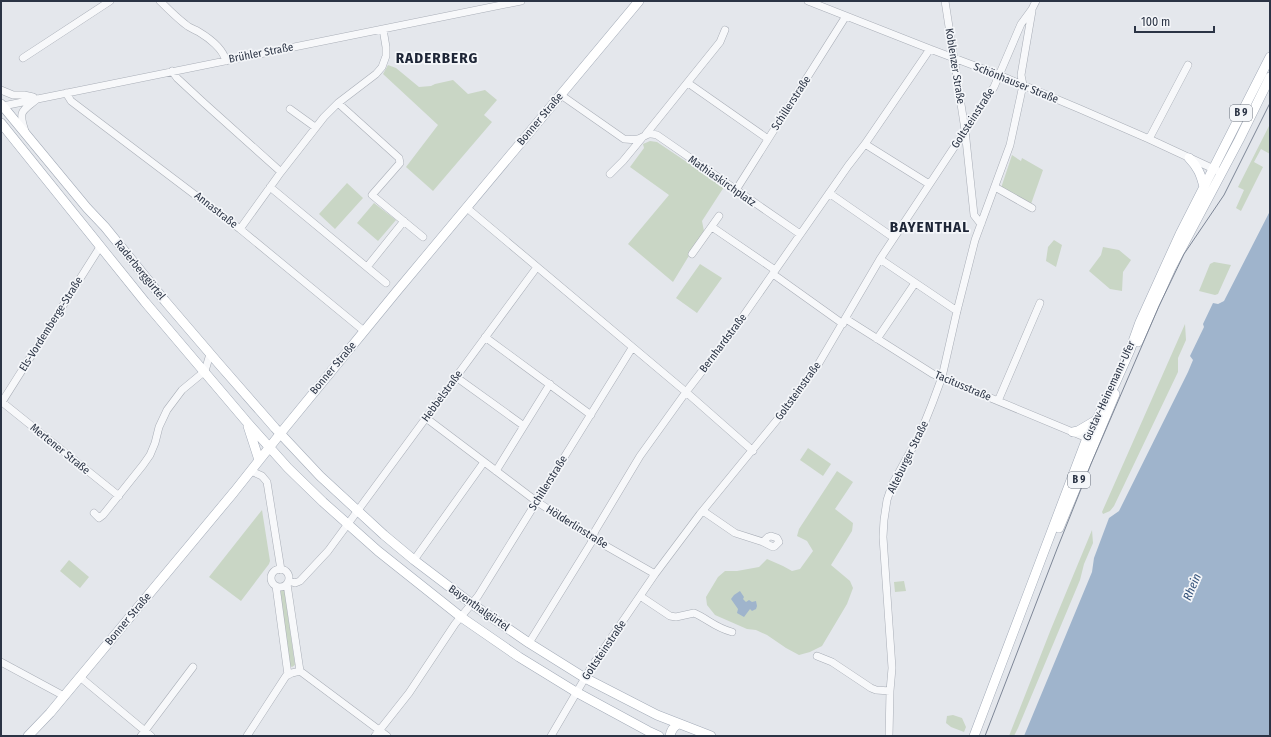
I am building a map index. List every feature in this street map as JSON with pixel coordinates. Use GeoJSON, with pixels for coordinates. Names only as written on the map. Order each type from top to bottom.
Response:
{"type":"FeatureCollection","features":[{"type":"Feature","properties":{"kind":"main road","name":"Bonner Straße"},"geometry":{"type":"LineString","coordinates":[[28,736],[80,677],[251,471],[280,433],[364,331],[639,1]]}},
{"type":"Feature","properties":{"kind":"main road","name":"Gustav-Heinemann-Ufer"},"geometry":{"type":"LineString","coordinates":[[974,736],[1070,480],[1095,421],[1115,384],[1140,322],[1171,253],[1212,169],[1270,57]]}},
{"type":"Feature","properties":{"kind":"main road","name":"Gustav-Heinemann-Ufer"},"geometry":{"type":"LineString","coordinates":[[980,736],[1054,542],[1101,428],[1171,268],[1270,77]]}},
{"type":"Feature","properties":{"kind":"main road","name":"Raderberggürtel"},"geometry":{"type":"LineString","coordinates":[[2,105],[26,136],[98,219],[210,354],[280,433]]}},
{"type":"Feature","properties":{"kind":"main road","name":"Raderberggürtel"},"geometry":{"type":"LineString","coordinates":[[1,123],[5,131],[145,302],[246,421],[270,447]]}},
{"type":"Feature","properties":{"kind":"main road"},"geometry":{"type":"LineString","coordinates":[[1189,158],[1196,165],[1201,175],[1204,187]]}},
{"type":"Feature","properties":{"kind":"main road"},"geometry":{"type":"LineString","coordinates":[[84,227],[91,226],[98,219]]}},
{"type":"Feature","properties":{"kind":"main road"},"geometry":{"type":"LineString","coordinates":[[98,244],[102,237],[105,236],[119,244]]}},
{"type":"Feature","properties":{"kind":"main road"},"geometry":{"type":"LineString","coordinates":[[145,302],[146,299],[152,295],[162,296]]}},
{"type":"Feature","properties":{"kind":"main road"},"geometry":{"type":"LineString","coordinates":[[246,421],[258,462],[264,458],[281,459]]}},
{"type":"Feature","properties":{"kind":"main road"},"geometry":{"type":"LineString","coordinates":[[1073,432],[1078,431],[1095,421]]}},
{"type":"Feature","properties":{"kind":"main road","name":"Bayenthalgürtel"},"geometry":{"type":"LineString","coordinates":[[280,433],[335,490],[357,510],[414,560],[472,604],[529,643],[585,678],[657,715],[678,724],[692,733],[711,736]]}},
{"type":"Feature","properties":{"kind":"main road","name":"Bayenthalgürtel"},"geometry":{"type":"LineString","coordinates":[[270,447],[347,525],[461,617],[519,657],[576,692],[659,736]]}},
{"type":"Feature","properties":{"kind":"main road"},"geometry":{"type":"LineString","coordinates":[[323,502],[331,497],[335,490]]}},
{"type":"Feature","properties":{"kind":"main road"},"geometry":{"type":"LineString","coordinates":[[670,736],[671,731],[678,724]]}},
{"type":"Feature","properties":{"kind":"street"},"geometry":{"type":"LineString","coordinates":[[23,58],[110,1]]}},
{"type":"Feature","properties":{"kind":"street"},"geometry":{"type":"LineString","coordinates":[[160,1],[187,26],[201,33],[219,48],[224,54],[226,60]]}},
{"type":"Feature","properties":{"kind":"street","name":"Brühler Straße"},"geometry":{"type":"LineString","coordinates":[[2,105],[521,1]]}},
{"type":"Feature","properties":{"kind":"street","name":"Schönhauser Straße"},"geometry":{"type":"LineString","coordinates":[[808,1],[999,75],[1149,139],[1221,172]]}},
{"type":"Feature","properties":{"kind":"street","name":"Koblenzer Straße"},"geometry":{"type":"LineString","coordinates":[[945,1],[965,130],[974,215],[981,224]]}},
{"type":"Feature","properties":{"kind":"street","name":"Alteburger Straße"},"geometry":{"type":"LineString","coordinates":[[999,75],[1021,24],[1036,1]]}},
{"type":"Feature","properties":{"kind":"street","name":"Alteburger Straße"},"geometry":{"type":"LineString","coordinates":[[889,736],[892,668],[883,537],[887,500],[891,489],[920,434],[942,377],[975,240],[1010,146],[1023,85],[1021,75],[1032,9]]}},
{"type":"Feature","properties":{"kind":"street","name":"Schillerstraße"},"geometry":{"type":"LineString","coordinates":[[736,190],[846,16]]}},
{"type":"Feature","properties":{"kind":"street"},"geometry":{"type":"LineString","coordinates":[[240,229],[315,127],[338,103],[376,74],[382,67],[386,56],[383,29]]}},
{"type":"Feature","properties":{"kind":"street"},"geometry":{"type":"LineString","coordinates":[[610,174],[688,83],[720,42],[725,30]]}},
{"type":"Feature","properties":{"kind":"street","name":"Bernhardstraße"},"geometry":{"type":"LineString","coordinates":[[529,643],[591,543],[595,531],[640,456],[686,392],[730,335],[930,49]]}},
{"type":"Feature","properties":{"kind":"street"},"geometry":{"type":"LineString","coordinates":[[1149,139],[1188,65]]}},
{"type":"Feature","properties":{"kind":"street"},"geometry":{"type":"LineString","coordinates":[[172,71],[176,77],[204,103],[281,172]]}},
{"type":"Feature","properties":{"kind":"street","name":"Goltsteinstraße"},"geometry":{"type":"LineString","coordinates":[[550,736],[585,678],[655,574],[703,511],[753,450],[823,358],[880,259],[994,87],[999,75]]}},
{"type":"Feature","properties":{"kind":"street"},"geometry":{"type":"LineString","coordinates":[[688,83],[768,139]]}},
{"type":"Feature","properties":{"kind":"street"},"geometry":{"type":"LineString","coordinates":[[1,90],[13,95],[24,95],[37,98]]}},
{"type":"Feature","properties":{"kind":"street","name":"Annastraße"},"geometry":{"type":"LineString","coordinates":[[66,93],[71,101],[240,229],[364,331]]}},
{"type":"Feature","properties":{"kind":"street"},"geometry":{"type":"LineString","coordinates":[[561,95],[624,139],[627,156]]}},
{"type":"Feature","properties":{"kind":"street"},"geometry":{"type":"LineString","coordinates":[[26,136],[21,119],[22,115],[26,107],[37,98]]}},
{"type":"Feature","properties":{"kind":"street"},"geometry":{"type":"LineString","coordinates":[[338,103],[399,158],[400,161],[372,195],[423,238]]}},
{"type":"Feature","properties":{"kind":"street"},"geometry":{"type":"LineString","coordinates":[[290,109],[315,127]]}},
{"type":"Feature","properties":{"kind":"street","name":"Mathiaskirchplatz"},"geometry":{"type":"LineString","coordinates":[[624,139],[635,140],[651,133],[657,135],[800,234]]}},
{"type":"Feature","properties":{"kind":"street"},"geometry":{"type":"LineString","coordinates":[[865,144],[929,184]]}},
{"type":"Feature","properties":{"kind":"street"},"geometry":{"type":"LineString","coordinates":[[270,187],[386,283]]}},
{"type":"Feature","properties":{"kind":"street"},"geometry":{"type":"LineString","coordinates":[[995,187],[1032,208]]}},
{"type":"Feature","properties":{"kind":"street"},"geometry":{"type":"LineString","coordinates":[[829,193],[894,238]]}},
{"type":"Feature","properties":{"kind":"street"},"geometry":{"type":"LineString","coordinates":[[467,208],[753,450]]}},
{"type":"Feature","properties":{"kind":"street"},"geometry":{"type":"LineString","coordinates":[[692,254],[719,216]]}},
{"type":"Feature","properties":{"kind":"street"},"geometry":{"type":"LineString","coordinates":[[366,267],[404,221]]}},
{"type":"Feature","properties":{"kind":"street"},"geometry":{"type":"LineString","coordinates":[[712,227],[774,272]]}},
{"type":"Feature","properties":{"kind":"street","name":"Els-Vordemberge-Straße"},"geometry":{"type":"LineString","coordinates":[[2,402],[98,244]]}},
{"type":"Feature","properties":{"kind":"street"},"geometry":{"type":"LineString","coordinates":[[880,259],[957,310]]}},
{"type":"Feature","properties":{"kind":"street","name":"Hebbelstraße"},"geometry":{"type":"LineString","coordinates":[[288,582],[295,583],[300,581],[328,551],[537,267]]}},
{"type":"Feature","properties":{"kind":"street","name":"Tacitusstraße"},"geometry":{"type":"LineString","coordinates":[[774,272],[844,322],[877,339],[933,374],[1088,438]]}},
{"type":"Feature","properties":{"kind":"street"},"geometry":{"type":"LineString","coordinates":[[877,339],[915,283]]}},
{"type":"Feature","properties":{"kind":"street"},"geometry":{"type":"LineString","coordinates":[[998,401],[1040,303]]}},
{"type":"Feature","properties":{"kind":"street"},"geometry":{"type":"LineString","coordinates":[[485,337],[592,415]]}},
{"type":"Feature","properties":{"kind":"street","name":"Schillerstraße"},"geometry":{"type":"LineString","coordinates":[[377,733],[417,681],[461,617],[472,604],[592,415],[632,348]]}},
{"type":"Feature","properties":{"kind":"street"},"geometry":{"type":"LineString","coordinates":[[94,513],[99,518],[103,515],[143,466],[150,455],[159,427],[167,410],[182,390],[204,371],[210,354]]}},
{"type":"Feature","properties":{"kind":"street"},"geometry":{"type":"LineString","coordinates":[[456,377],[524,426]]}},
{"type":"Feature","properties":{"kind":"street"},"geometry":{"type":"LineString","coordinates":[[496,471],[550,384]]}},
{"type":"Feature","properties":{"kind":"street","name":"Mertener Straße"},"geometry":{"type":"LineString","coordinates":[[2,402],[119,496]]}},
{"type":"Feature","properties":{"kind":"street","name":"Hölderlinstraße"},"geometry":{"type":"LineString","coordinates":[[426,418],[536,501],[592,538],[655,574]]}},
{"type":"Feature","properties":{"kind":"street"},"geometry":{"type":"LineString","coordinates":[[414,560],[484,462]]}},
{"type":"Feature","properties":{"kind":"street"},"geometry":{"type":"LineString","coordinates":[[251,471],[265,479],[281,570]]}},
{"type":"Feature","properties":{"kind":"street"},"geometry":{"type":"LineString","coordinates":[[703,511],[735,533],[763,542]]}},
{"type":"Feature","properties":{"kind":"street"},"geometry":{"type":"LineString","coordinates":[[288,675],[276,586],[272,582],[273,573],[277,570],[281,570],[288,574],[300,672]]}},
{"type":"Feature","properties":{"kind":"street"},"geometry":{"type":"LineString","coordinates":[[276,586],[282,587],[288,582]]}},
{"type":"Feature","properties":{"kind":"street"},"geometry":{"type":"LineString","coordinates":[[640,596],[670,616],[676,617],[694,613],[715,626],[732,632]]}},
{"type":"Feature","properties":{"kind":"street"},"geometry":{"type":"LineString","coordinates":[[817,656],[832,662],[871,688],[890,691]]}},
{"type":"Feature","properties":{"kind":"street"},"geometry":{"type":"LineString","coordinates":[[1,662],[64,696]]}},
{"type":"Feature","properties":{"kind":"street"},"geometry":{"type":"LineString","coordinates":[[80,677],[145,734],[193,667]]}},
{"type":"Feature","properties":{"kind":"street"},"geometry":{"type":"LineString","coordinates":[[247,736],[282,681],[294,672],[300,672],[377,733],[387,736]]}},
{"type":"Feature","properties":{"kind":"green space"},"geometry":{"type":"Polygon","coordinates":[[[388,65],[396,68],[419,87],[431,86],[453,80],[468,94],[485,90],[497,100],[484,115],[492,122],[433,191],[406,167],[438,125],[383,74],[388,65]]]}},
{"type":"Feature","properties":{"kind":"green space"},"geometry":{"type":"Polygon","coordinates":[[[1269,126],[1270,154],[1261,149],[1254,162],[1263,167],[1241,211],[1236,208],[1244,190],[1238,187],[1269,126]]]}},
{"type":"Feature","properties":{"kind":"green space"},"geometry":{"type":"Polygon","coordinates":[[[650,141],[657,142],[724,187],[702,221],[704,231],[673,282],[628,244],[669,195],[630,167],[644,148],[643,144],[650,141]]]}},
{"type":"Feature","properties":{"kind":"green space"},"geometry":{"type":"Polygon","coordinates":[[[1012,155],[1021,161],[1022,158],[1043,170],[1031,204],[1001,188],[1012,155]]]}},
{"type":"Feature","properties":{"kind":"green space"},"geometry":{"type":"Polygon","coordinates":[[[347,183],[363,198],[335,229],[319,214],[347,183]]]}},
{"type":"Feature","properties":{"kind":"green space"},"geometry":{"type":"Polygon","coordinates":[[[374,203],[396,220],[378,241],[357,223],[374,203]]]}},
{"type":"Feature","properties":{"kind":"green space"},"geometry":{"type":"Polygon","coordinates":[[[1054,240],[1062,245],[1056,267],[1046,261],[1048,247],[1054,240]]]}},
{"type":"Feature","properties":{"kind":"green space"},"geometry":{"type":"Polygon","coordinates":[[[1103,247],[1119,250],[1131,260],[1123,272],[1122,291],[1110,289],[1089,271],[1101,255],[1103,247]]]}},
{"type":"Feature","properties":{"kind":"green space"},"geometry":{"type":"Polygon","coordinates":[[[1214,262],[1231,265],[1218,294],[1215,295],[1199,291],[1210,264],[1214,262]]]}},
{"type":"Feature","properties":{"kind":"green space"},"geometry":{"type":"Polygon","coordinates":[[[700,264],[722,278],[697,313],[676,298],[700,264]]]}},
{"type":"Feature","properties":{"kind":"green space"},"geometry":{"type":"Polygon","coordinates":[[[1185,324],[1186,340],[1178,358],[1178,372],[1114,506],[1110,511],[1103,514],[1102,512],[1185,324]]]}},
{"type":"Feature","properties":{"kind":"green space"},"geometry":{"type":"Polygon","coordinates":[[[808,448],[831,464],[823,476],[800,460],[808,448]]]}},
{"type":"Feature","properties":{"kind":"green space"},"geometry":{"type":"Polygon","coordinates":[[[837,471],[853,482],[835,509],[853,523],[852,531],[831,565],[850,581],[853,588],[847,604],[822,646],[810,652],[799,655],[767,635],[756,630],[747,629],[715,615],[707,605],[706,597],[718,577],[725,571],[737,571],[759,567],[767,559],[792,571],[800,569],[813,551],[807,541],[797,536],[799,529],[837,471]]]}},
{"type":"Feature","properties":{"kind":"green space"},"geometry":{"type":"Polygon","coordinates":[[[262,510],[270,561],[241,601],[209,577],[262,510]]]}},
{"type":"Feature","properties":{"kind":"green space"},"geometry":{"type":"Polygon","coordinates":[[[1092,530],[1093,543],[1084,564],[1080,580],[1018,728],[1014,736],[1009,736],[1051,629],[1092,530]]]}},
{"type":"Feature","properties":{"kind":"green space"},"geometry":{"type":"Polygon","coordinates":[[[69,560],[89,577],[80,588],[60,571],[69,560]]]}},
{"type":"Feature","properties":{"kind":"green space"},"geometry":{"type":"Polygon","coordinates":[[[904,581],[906,591],[895,592],[894,582],[904,581]]]}},
{"type":"Feature","properties":{"kind":"green space"},"geometry":{"type":"Polygon","coordinates":[[[284,588],[295,665],[292,667],[290,666],[279,589],[284,588]]]}},
{"type":"Feature","properties":{"kind":"green space"},"geometry":{"type":"Polygon","coordinates":[[[953,715],[962,718],[966,727],[964,732],[951,727],[946,723],[947,716],[953,715]]]}},
{"type":"Feature","properties":{"kind":"water","name":"Rhein"},"geometry":{"type":"Polygon","coordinates":[[[1270,211],[1270,736],[1024,736],[1092,572],[1094,558],[1109,518],[1119,511],[1188,372],[1193,360],[1190,356],[1204,327],[1203,324],[1213,303],[1218,304],[1224,301],[1270,211]]]}},
{"type":"Feature","properties":{"kind":"water"},"geometry":{"type":"Polygon","coordinates":[[[740,591],[746,602],[749,600],[752,602],[756,601],[757,606],[756,609],[752,611],[750,609],[744,617],[737,613],[738,609],[731,599],[740,591]]]}},
{"type":"Feature","properties":{"kind":"tram line"},"geometry":{"type":"LineString","coordinates":[[985,736],[1091,464],[1159,306],[1184,254],[1224,195],[1270,103]]}},
{"type":"Feature","properties":{"kind":"district","name":"RADERBERG"},"geometry":{"type":"Point","coordinates":[437,58]}},
{"type":"Feature","properties":{"kind":"district","name":"BAYENTHAL"},"geometry":{"type":"Point","coordinates":[930,227]}}]}
